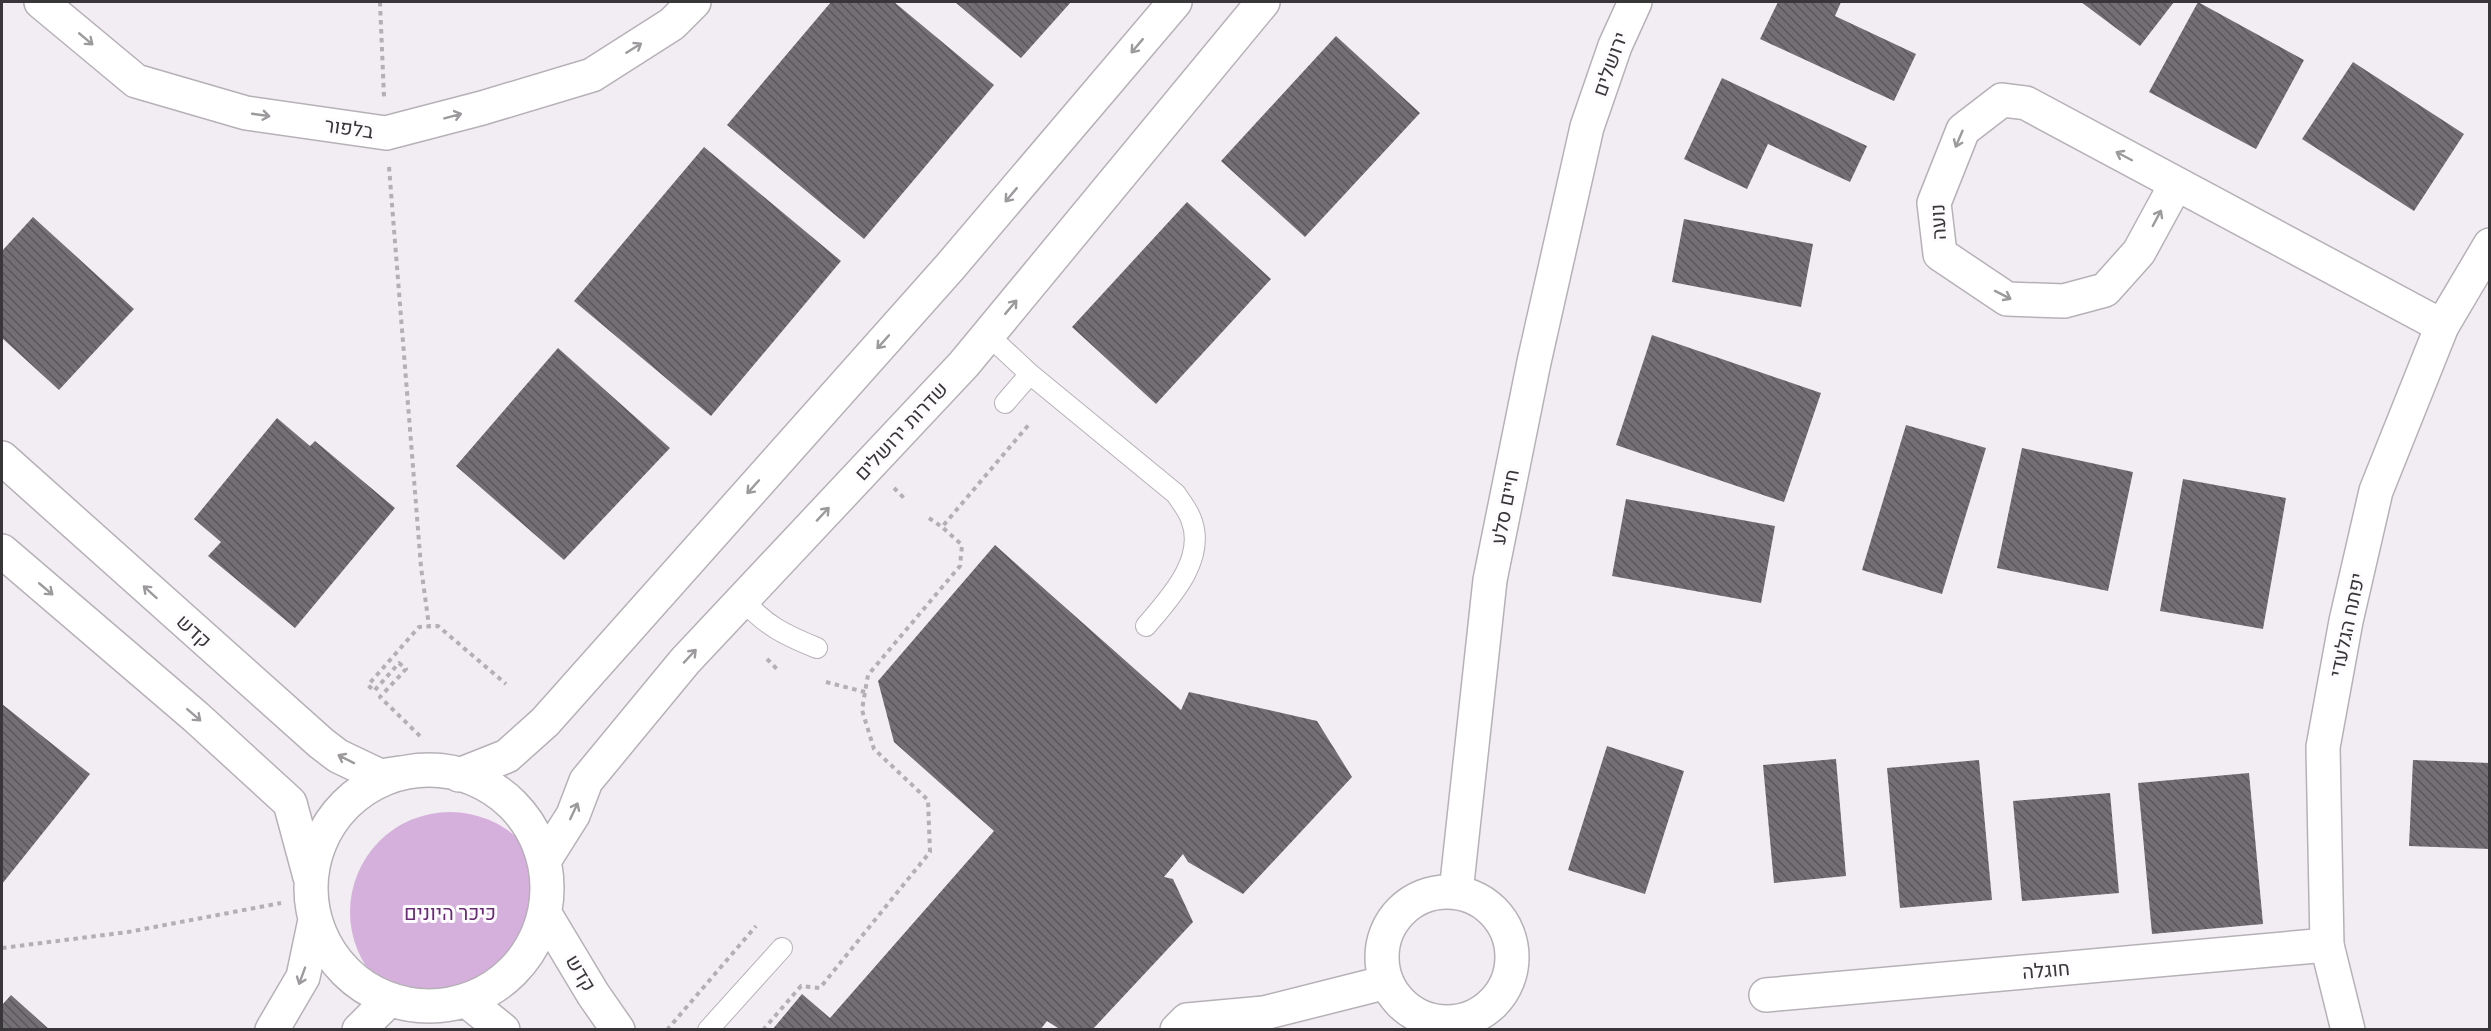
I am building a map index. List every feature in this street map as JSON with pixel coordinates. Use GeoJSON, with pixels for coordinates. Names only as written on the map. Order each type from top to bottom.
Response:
{"type":"FeatureCollection","features":[{"type":"Feature","properties":{"kind":"street","name":"בלפור"},"geometry":{"type":"LineString","coordinates":[[41,2],[136,81],[246,113],[386,133],[482,108],[592,75],[672,24],[694,2]]}},
{"type":"Feature","properties":{"kind":"street"},"geometry":{"type":"LineString","coordinates":[[459,775],[507,756],[545,722],[949,268],[1174,2]]}},
{"type":"Feature","properties":{"kind":"street","name":"שדרות ירושלים"},"geometry":{"type":"LineString","coordinates":[[544,861],[573,815],[586,781],[685,661],[964,364],[1263,2]]}},
{"type":"Feature","properties":{"kind":"street","name":"ירושלים"},"geometry":{"type":"LineString","coordinates":[[1587,127],[1615,46],[1635,2]]}},
{"type":"Feature","properties":{"kind":"street","name":"נועה"},"geometry":{"type":"LineString","coordinates":[[2176,184],[2139,252],[2105,290],[2064,301],[2007,299],[1940,254],[1934,203],[1963,130],[2002,100],[2026,103],[2442,326]]}},
{"type":"Feature","properties":{"kind":"street","name":"חיים סלע"},"geometry":{"type":"LineString","coordinates":[[1456,892],[1490,580],[1534,362],[1587,127]]}},
{"type":"Feature","properties":{"kind":"street","name":"יפתח הגלעדי"},"geometry":{"type":"LineString","coordinates":[[2348,1029],[2327,945],[2323,747],[2346,621],[2376,492],[2442,326],[2490,245]]}},
{"type":"Feature","properties":{"kind":"street","name":"קדש"},"geometry":{"type":"LineString","coordinates":[[2,458],[321,744],[338,756],[380,776],[400,773]]}},
{"type":"Feature","properties":{"kind":"street"},"geometry":{"type":"LineString","coordinates":[[2,551],[196,717],[290,803],[311,882],[315,920],[303,977],[272,1029]]}},
{"type":"Feature","properties":{"kind":"street"},"geometry":{"type":"LineString","coordinates":[[311,882],[318,845],[338,813],[366,788],[400,773],[438,770],[478,780],[512,802],[536,836],[548,874],[545,914],[530,952],[503,982],[467,1001],[427,1007],[389,1000],[356,981],[331,954],[315,920]]}},
{"type":"Feature","properties":{"kind":"street"},"geometry":{"type":"LineString","coordinates":[[1436,892],[1456,892],[1476,898],[1493,911],[1506,928],[1512,947],[1511,969],[1505,988],[1476,1023],[1433,1021],[1406,1006],[1387,982],[1382,963],[1383,944],[1390,925],[1402,910],[1418,898],[1436,892]]}},
{"type":"Feature","properties":{"kind":"street","name":"קדש"},"geometry":{"type":"LineString","coordinates":[[545,914],[593,994],[618,1029]]}},
{"type":"Feature","properties":{"kind":"street","name":"חוגלה"},"geometry":{"type":"LineString","coordinates":[[1766,995],[2327,945]]}},
{"type":"Feature","properties":{"kind":"street"},"geometry":{"type":"LineString","coordinates":[[1177,1029],[1187,1020],[1264,1013],[1387,982]]}},
{"type":"Feature","properties":{"kind":"street"},"geometry":{"type":"LineString","coordinates":[[359,1029],[389,1000]]}},
{"type":"Feature","properties":{"kind":"street"},"geometry":{"type":"LineString","coordinates":[[467,1001],[503,1029]]}},
{"type":"Feature","properties":{"kind":"lane"},"geometry":{"type":"LineString","coordinates":[[988,335],[1030,374],[1176,494],[1192,520],[1194,549],[1187,572],[1146,626]]}},
{"type":"Feature","properties":{"kind":"lane"},"geometry":{"type":"LineString","coordinates":[[1005,403],[1030,374]]}},
{"type":"Feature","properties":{"kind":"lane"},"geometry":{"type":"LineString","coordinates":[[743,600],[758,617],[777,632],[817,648]]}},
{"type":"Feature","properties":{"kind":"lane"},"geometry":{"type":"LineString","coordinates":[[708,1029],[782,948]]}},
{"type":"Feature","properties":{"kind":"path"},"geometry":{"type":"LineString","coordinates":[[380,2],[386,133],[421,567],[429,626]]}},
{"type":"Feature","properties":{"kind":"path"},"geometry":{"type":"LineString","coordinates":[[942,527],[1033,419]]}},
{"type":"Feature","properties":{"kind":"path"},"geometry":{"type":"LineString","coordinates":[[763,1029],[801,986],[820,988],[930,852],[928,800],[874,749],[862,710],[868,675],[960,566],[962,545],[929,518]]}},
{"type":"Feature","properties":{"kind":"path"},"geometry":{"type":"LineString","coordinates":[[420,735],[380,697],[406,669],[399,663],[374,691],[368,685],[419,627],[438,626],[506,684]]}},
{"type":"Feature","properties":{"kind":"path"},"geometry":{"type":"LineString","coordinates":[[826,682],[865,692]]}},
{"type":"Feature","properties":{"kind":"path"},"geometry":{"type":"LineString","coordinates":[[2,948],[128,932],[281,903]]}},
{"type":"Feature","properties":{"kind":"path"},"geometry":{"type":"LineString","coordinates":[[667,1029],[756,926]]}},
{"type":"Feature","properties":{"kind":"green space","name":"כיכר היונים"},"geometry":{"type":"Polygon","coordinates":[[[460,812],[470,813],[497,823],[514,834],[528,848],[543,874],[549,892],[549,932],[539,959],[528,976],[514,990],[497,1001],[470,1011],[440,1012],[430,1011],[403,1001],[386,990],[372,976],[361,959],[351,932],[350,902],[351,892],[361,865],[372,848],[386,834],[403,823],[430,813],[460,812]]]}},
{"type":"Feature","properties":{"kind":"building"},"geometry":{"type":"Polygon","coordinates":[[[831,2],[894,2],[994,85],[864,239],[727,125],[831,2]]]}},
{"type":"Feature","properties":{"kind":"building"},"geometry":{"type":"Polygon","coordinates":[[[955,2],[1071,2],[1021,58],[955,2]]]}},
{"type":"Feature","properties":{"kind":"building"},"geometry":{"type":"Polygon","coordinates":[[[1778,2],[1841,2],[1835,16],[1916,54],[1894,101],[1760,39],[1778,2]]]}},
{"type":"Feature","properties":{"kind":"building"},"geometry":{"type":"Polygon","coordinates":[[[2081,2],[2174,2],[2140,46],[2081,2]]]}},
{"type":"Feature","properties":{"kind":"building"},"geometry":{"type":"Polygon","coordinates":[[[2198,2],[2304,60],[2256,149],[2149,92],[2198,2]]]}},
{"type":"Feature","properties":{"kind":"building"},"geometry":{"type":"Polygon","coordinates":[[[1336,36],[1420,113],[1305,237],[1221,161],[1336,36]]]}},
{"type":"Feature","properties":{"kind":"building"},"geometry":{"type":"Polygon","coordinates":[[[2353,62],[2464,134],[2414,211],[2302,139],[2353,62]]]}},
{"type":"Feature","properties":{"kind":"building"},"geometry":{"type":"Polygon","coordinates":[[[1722,78],[1867,146],[1850,182],[1768,144],[1747,189],[1684,159],[1722,78]]]}},
{"type":"Feature","properties":{"kind":"building"},"geometry":{"type":"Polygon","coordinates":[[[704,147],[841,261],[711,416],[574,301],[704,147]]]}},
{"type":"Feature","properties":{"kind":"building"},"geometry":{"type":"Polygon","coordinates":[[[1187,202],[1271,279],[1156,404],[1072,327],[1187,202]]]}},
{"type":"Feature","properties":{"kind":"building"},"geometry":{"type":"Polygon","coordinates":[[[33,217],[134,309],[59,390],[2,338],[2,251],[33,217]]]}},
{"type":"Feature","properties":{"kind":"building"},"geometry":{"type":"Polygon","coordinates":[[[1684,219],[1813,244],[1801,307],[1672,282],[1684,219]]]}},
{"type":"Feature","properties":{"kind":"building"},"geometry":{"type":"Polygon","coordinates":[[[1652,335],[1821,393],[1784,502],[1616,445],[1652,335]]]}},
{"type":"Feature","properties":{"kind":"building"},"geometry":{"type":"Polygon","coordinates":[[[558,348],[670,448],[564,560],[456,466],[558,348]]]}},
{"type":"Feature","properties":{"kind":"building"},"geometry":{"type":"Polygon","coordinates":[[[277,418],[310,446],[315,441],[395,508],[295,628],[208,556],[221,542],[194,519],[277,418]]]}},
{"type":"Feature","properties":{"kind":"building"},"geometry":{"type":"Polygon","coordinates":[[[1906,425],[1986,448],[1942,594],[1862,570],[1906,425]]]}},
{"type":"Feature","properties":{"kind":"building"},"geometry":{"type":"Polygon","coordinates":[[[2022,448],[2133,472],[2108,591],[1997,568],[2022,448]]]}},
{"type":"Feature","properties":{"kind":"building"},"geometry":{"type":"Polygon","coordinates":[[[2183,479],[2286,498],[2263,629],[2160,611],[2183,479]]]}},
{"type":"Feature","properties":{"kind":"building"},"geometry":{"type":"Polygon","coordinates":[[[1626,499],[1775,526],[1761,603],[1612,576],[1626,499]]]}},
{"type":"Feature","properties":{"kind":"building"},"geometry":{"type":"Polygon","coordinates":[[[995,545],[1181,710],[1189,692],[1317,721],[1352,777],[1243,894],[1188,862],[1183,854],[1164,877],[1173,879],[1193,922],[1092,1030],[1061,1030],[1047,1021],[1040,1030],[772,1030],[802,994],[830,1018],[994,831],[894,742],[878,681],[995,545]]]}},
{"type":"Feature","properties":{"kind":"building"},"geometry":{"type":"Polygon","coordinates":[[[2,704],[90,774],[2,884],[2,704]]]}},
{"type":"Feature","properties":{"kind":"building"},"geometry":{"type":"Polygon","coordinates":[[[1607,746],[1684,771],[1645,894],[1568,870],[1607,746]]]}},
{"type":"Feature","properties":{"kind":"building"},"geometry":{"type":"Polygon","coordinates":[[[1836,759],[1846,876],[1774,883],[1763,765],[1836,759]]]}},
{"type":"Feature","properties":{"kind":"building"},"geometry":{"type":"Polygon","coordinates":[[[1979,760],[1992,900],[1900,908],[1887,768],[1979,760]]]}},
{"type":"Feature","properties":{"kind":"building"},"geometry":{"type":"Polygon","coordinates":[[[2413,760],[2490,763],[2490,849],[2409,846],[2413,760]]]}},
{"type":"Feature","properties":{"kind":"building"},"geometry":{"type":"Polygon","coordinates":[[[2249,773],[2263,924],[2152,934],[2138,783],[2249,773]]]}},
{"type":"Feature","properties":{"kind":"building"},"geometry":{"type":"Polygon","coordinates":[[[2110,793],[2119,893],[2022,901],[2013,801],[2110,793]]]}},
{"type":"Feature","properties":{"kind":"building"},"geometry":{"type":"Polygon","coordinates":[[[11,995],[50,1030],[2,1030],[2,1005],[11,995]]]}}]}
